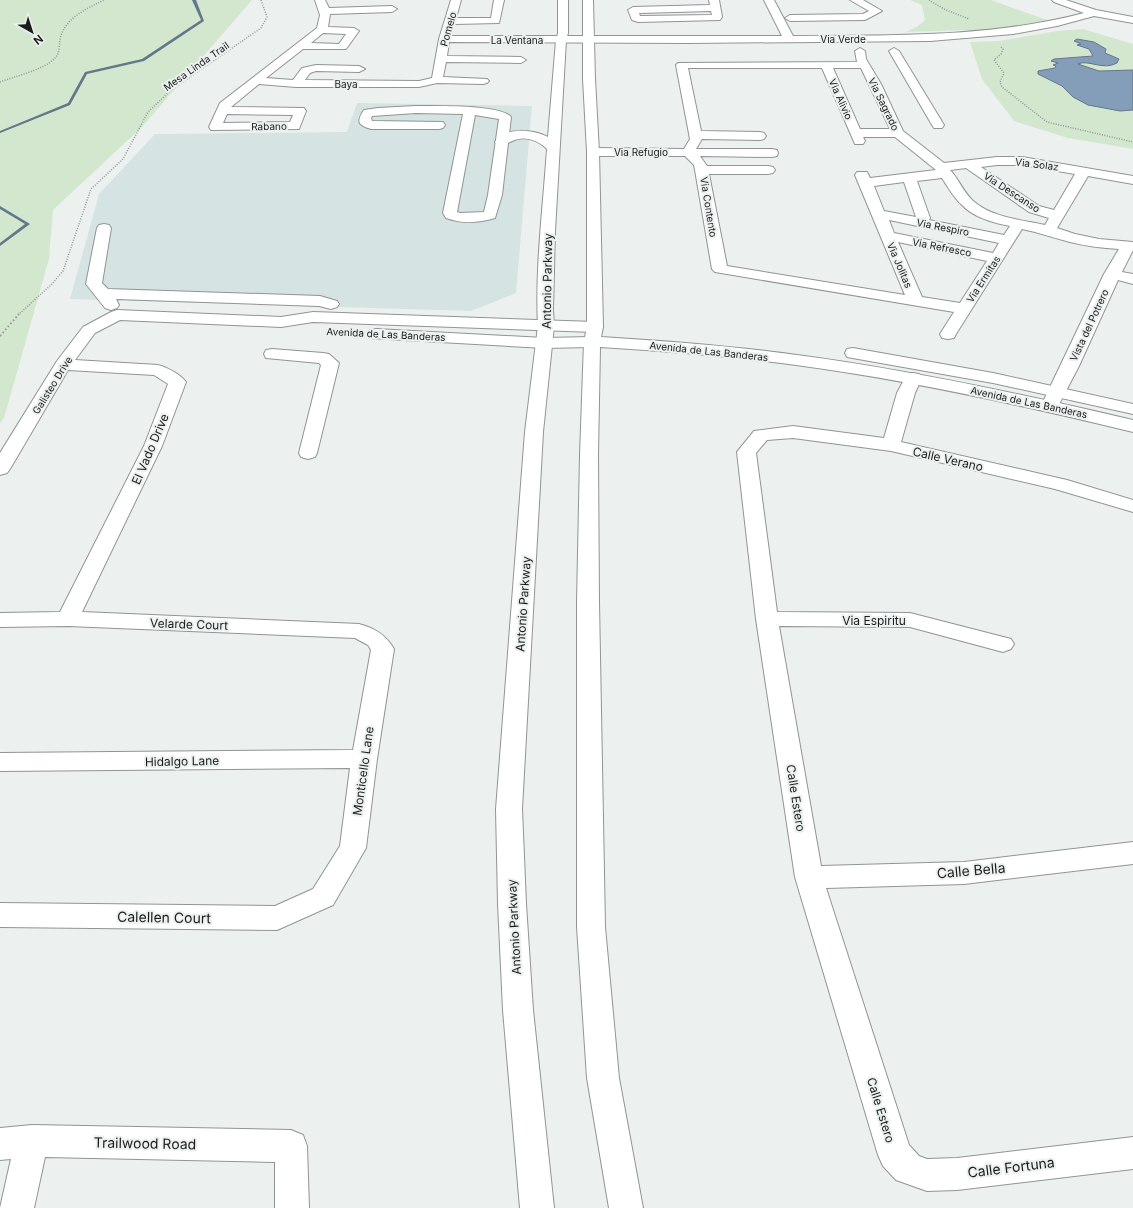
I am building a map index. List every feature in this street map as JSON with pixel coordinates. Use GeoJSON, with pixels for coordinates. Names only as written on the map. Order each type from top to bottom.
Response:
{"type":"FeatureCollection","features":[{"type":"Feature","properties":{"kind":"street"},"geometry":{"type":"LineString","coordinates":[[302,46],[342,47],[354,31],[321,30],[324,26],[325,11],[320,0]]}},
{"type":"Feature","properties":{"kind":"street","name":"Pomelo"},"geometry":{"type":"LineString","coordinates":[[437,80],[444,39],[456,0]]}},
{"type":"Feature","properties":{"kind":"street"},"geometry":{"type":"LineString","coordinates":[[450,21],[495,21],[499,0]]}},
{"type":"Feature","properties":{"kind":"street","name":"Antonio Parkway"},"geometry":{"type":"LineString","coordinates":[[537,1208],[518,1010],[512,904],[509,809],[534,432],[545,334],[547,239],[561,40],[563,33],[563,0]]}},
{"type":"Feature","properties":{"kind":"street"},"geometry":{"type":"LineString","coordinates":[[588,0],[590,40],[589,78],[593,152],[598,332],[589,455],[588,602],[591,927],[603,1078],[626,1208]]}},
{"type":"Feature","properties":{"kind":"street"},"geometry":{"type":"LineString","coordinates":[[769,0],[772,24],[770,39]]}},
{"type":"Feature","properties":{"kind":"street"},"geometry":{"type":"LineString","coordinates":[[790,18],[865,17],[877,11],[855,0]]}},
{"type":"Feature","properties":{"kind":"street"},"geometry":{"type":"LineString","coordinates":[[1057,0],[1094,12],[1133,20]]}},
{"type":"Feature","properties":{"kind":"street"},"geometry":{"type":"LineString","coordinates":[[715,4],[718,17],[716,18],[638,19],[636,18],[633,10],[715,4]]}},
{"type":"Feature","properties":{"kind":"street"},"geometry":{"type":"LineString","coordinates":[[829,6],[836,17]]}},
{"type":"Feature","properties":{"kind":"street"},"geometry":{"type":"LineString","coordinates":[[325,11],[392,10]]}},
{"type":"Feature","properties":{"kind":"street","name":"Via Verde"},"geometry":{"type":"LineString","coordinates":[[590,40],[930,38],[1037,28],[1094,12]]}},
{"type":"Feature","properties":{"kind":"street"},"geometry":{"type":"LineString","coordinates":[[772,24],[789,39]]}},
{"type":"Feature","properties":{"kind":"street","name":"Rabano"},"geometry":{"type":"LineString","coordinates":[[222,110],[300,110],[295,126],[215,127],[222,110],[224,106],[321,30]]}},
{"type":"Feature","properties":{"kind":"street","name":"La Ventana"},"geometry":{"type":"LineString","coordinates":[[444,39],[590,40]]}},
{"type":"Feature","properties":{"kind":"street","name":"Via Sagrado"},"geometry":{"type":"LineString","coordinates":[[846,39],[845,43],[849,50],[862,62],[875,84],[898,132],[906,141],[944,170],[966,202],[972,207],[990,216],[1018,224],[1048,230],[1072,238],[1092,242],[1128,245]]}},
{"type":"Feature","properties":{"kind":"street"},"geometry":{"type":"LineString","coordinates":[[894,51],[938,125]]}},
{"type":"Feature","properties":{"kind":"street","name":"Pomelo"},"geometry":{"type":"LineString","coordinates":[[440,59],[521,60]]}},
{"type":"Feature","properties":{"kind":"street"},"geometry":{"type":"LineString","coordinates":[[437,80],[482,86],[487,60]]}},
{"type":"Feature","properties":{"kind":"street"},"geometry":{"type":"LineString","coordinates":[[688,152],[696,139],[696,135],[682,65],[826,65],[862,62]]}},
{"type":"Feature","properties":{"kind":"street","name":"Via Alivio"},"geometry":{"type":"LineString","coordinates":[[826,65],[857,137],[898,132]]}},
{"type":"Feature","properties":{"kind":"street"},"geometry":{"type":"LineString","coordinates":[[296,84],[306,70],[316,68],[368,69]]}},
{"type":"Feature","properties":{"kind":"street","name":"Baya"},"geometry":{"type":"LineString","coordinates":[[256,80],[296,84],[381,78],[419,84],[437,80]]}},
{"type":"Feature","properties":{"kind":"street"},"geometry":{"type":"LineString","coordinates":[[875,84],[914,85]]}},
{"type":"Feature","properties":{"kind":"street"},"geometry":{"type":"LineString","coordinates":[[439,125],[371,125],[365,123],[365,118],[368,113],[373,111],[470,111],[489,111],[503,114],[505,117],[495,195],[490,215],[473,218],[451,215],[450,213],[470,111]]}},
{"type":"Feature","properties":{"kind":"street"},"geometry":{"type":"LineString","coordinates":[[504,122],[511,128],[523,132],[540,132],[555,126]]}},
{"type":"Feature","properties":{"kind":"street"},"geometry":{"type":"LineString","coordinates":[[696,135],[760,136]]}},
{"type":"Feature","properties":{"kind":"street"},"geometry":{"type":"LineString","coordinates":[[501,142],[511,136],[537,136],[548,141],[554,148]]}},
{"type":"Feature","properties":{"kind":"street","name":"Via Refugio"},"geometry":{"type":"LineString","coordinates":[[593,152],[772,153]]}},
{"type":"Feature","properties":{"kind":"street","name":"Via Contento"},"geometry":{"type":"LineString","coordinates":[[688,152],[700,164],[702,170],[720,269],[916,300]]}},
{"type":"Feature","properties":{"kind":"street","name":"Via Solaz"},"geometry":{"type":"LineString","coordinates":[[944,170],[968,164],[1022,161],[1133,180]]}},
{"type":"Feature","properties":{"kind":"street","name":"Via Descanso"},"geometry":{"type":"LineString","coordinates":[[968,164],[1034,209],[1058,216]]}},
{"type":"Feature","properties":{"kind":"street"},"geometry":{"type":"LineString","coordinates":[[702,170],[768,170]]}},
{"type":"Feature","properties":{"kind":"street","name":"Via Jolitas"},"geometry":{"type":"LineString","coordinates":[[944,170],[910,178],[864,179],[916,300],[964,309]]}},
{"type":"Feature","properties":{"kind":"street"},"geometry":{"type":"LineString","coordinates":[[1048,230],[1058,216],[1084,171]]}},
{"type":"Feature","properties":{"kind":"street"},"geometry":{"type":"LineString","coordinates":[[910,178],[923,218],[919,223]]}},
{"type":"Feature","properties":{"kind":"street","name":"Via Respiro"},"geometry":{"type":"LineString","coordinates":[[878,214],[1008,240]]}},
{"type":"Feature","properties":{"kind":"street","name":"Via Ermitas"},"geometry":{"type":"LineString","coordinates":[[948,334],[1018,224]]}},
{"type":"Feature","properties":{"kind":"street"},"geometry":{"type":"LineString","coordinates":[[104,228],[94,284],[105,294],[117,315]]}},
{"type":"Feature","properties":{"kind":"street","name":"Via Refresco"},"geometry":{"type":"LineString","coordinates":[[888,236],[997,258]]}},
{"type":"Feature","properties":{"kind":"street","name":"Vista del Potrero"},"geometry":{"type":"LineString","coordinates":[[1054,398],[1112,274],[1128,245]]}},
{"type":"Feature","properties":{"kind":"street"},"geometry":{"type":"LineString","coordinates":[[1112,274],[1133,279]]}},
{"type":"Feature","properties":{"kind":"street"},"geometry":{"type":"LineString","coordinates":[[105,294],[320,301],[331,304],[342,318]]}},
{"type":"Feature","properties":{"kind":"street","name":"Avenida de Las Banderas"},"geometry":{"type":"LineString","coordinates":[[117,315],[281,322],[313,317],[342,318],[545,334]]}},
{"type":"Feature","properties":{"kind":"street","name":"Galisteo Drive"},"geometry":{"type":"LineString","coordinates":[[0,469],[63,366],[89,330],[117,315]]}},
{"type":"Feature","properties":{"kind":"street","name":"Avenida de Las Banderas"},"geometry":{"type":"LineString","coordinates":[[281,322],[303,330],[545,334],[598,332],[674,347],[786,358],[913,378],[1133,408]]}},
{"type":"Feature","properties":{"kind":"street","name":"Avenida de Las Banderas"},"geometry":{"type":"LineString","coordinates":[[627,328],[789,344],[910,362],[1054,398],[1133,426]]}},
{"type":"Feature","properties":{"kind":"street"},"geometry":{"type":"LineString","coordinates":[[272,354],[323,358],[330,363],[308,453]]}},
{"type":"Feature","properties":{"kind":"street","name":"El Vado Drive"},"geometry":{"type":"LineString","coordinates":[[63,366],[158,370],[177,382],[153,446],[68,619]]}},
{"type":"Feature","properties":{"kind":"street"},"geometry":{"type":"LineString","coordinates":[[890,445],[906,393],[913,378]]}},
{"type":"Feature","properties":{"kind":"street","name":"Calle Verano"},"geometry":{"type":"LineString","coordinates":[[760,435],[793,432],[890,445],[1060,484],[1133,506]]}},
{"type":"Feature","properties":{"kind":"street","name":"Calle Estero"},"geometry":{"type":"LineString","coordinates":[[760,435],[746,452],[767,619],[809,877],[895,1155]]}},
{"type":"Feature","properties":{"kind":"street","name":"Velarde Court"},"geometry":{"type":"LineString","coordinates":[[0,620],[68,619],[359,631],[376,640]]}},
{"type":"Feature","properties":{"kind":"street","name":"Via Espiritu"},"geometry":{"type":"LineString","coordinates":[[767,619],[910,620],[1003,644]]}},
{"type":"Feature","properties":{"kind":"street","name":"Monticello Lane"},"geometry":{"type":"LineString","coordinates":[[323,898],[353,848],[364,759],[383,649],[376,640]]}},
{"type":"Feature","properties":{"kind":"street","name":"Hidalgo Lane"},"geometry":{"type":"LineString","coordinates":[[0,762],[364,759]]}},
{"type":"Feature","properties":{"kind":"street","name":"Calle Bella"},"geometry":{"type":"LineString","coordinates":[[809,877],[964,873],[1133,853]]}},
{"type":"Feature","properties":{"kind":"street","name":"Calellen Court"},"geometry":{"type":"LineString","coordinates":[[0,915],[277,918],[323,898]]}},
{"type":"Feature","properties":{"kind":"street"},"geometry":{"type":"LineString","coordinates":[[17,1208],[32,1141]]}},
{"type":"Feature","properties":{"kind":"street","name":"Trailwood Road"},"geometry":{"type":"LineString","coordinates":[[0,1144],[32,1141],[291,1146],[292,1208]]}},
{"type":"Feature","properties":{"kind":"street","name":"Calle Fortuna"},"geometry":{"type":"LineString","coordinates":[[895,1155],[908,1168],[926,1175],[957,1174],[1133,1153]]}},
{"type":"Feature","properties":{"kind":"path"},"geometry":{"type":"LineString","coordinates":[[0,82],[21,75],[54,59],[59,54],[60,38],[72,17],[104,0]]}},
{"type":"Feature","properties":{"kind":"path","name":"Mesa Linda Trail"},"geometry":{"type":"LineString","coordinates":[[0,336],[20,312],[52,284],[63,271],[90,189],[123,159],[148,112],[170,91],[261,28],[267,16],[261,0]]}},
{"type":"Feature","properties":{"kind":"path"},"geometry":{"type":"LineString","coordinates":[[929,0],[944,9],[966,16],[973,26],[1003,49],[1001,54],[994,60],[1004,73],[1000,82],[1002,87],[1042,119],[1063,127],[1133,142]]}},
{"type":"Feature","properties":{"kind":"shaded area"},"geometry":{"type":"Polygon","coordinates":[[[357,103],[532,106],[516,293],[471,311],[70,299],[99,194],[155,134],[347,132],[357,103]]]}},
{"type":"Feature","properties":{"kind":"green space"},"geometry":{"type":"Polygon","coordinates":[[[0,0],[252,0],[142,127],[53,210],[49,259],[4,418],[0,423],[0,0]]]}},
{"type":"Feature","properties":{"kind":"green space"},"geometry":{"type":"Polygon","coordinates":[[[910,0],[991,0],[1047,20],[998,29],[906,32],[918,26],[925,20],[922,5],[910,0]]]}},
{"type":"Feature","properties":{"kind":"green space"},"geometry":{"type":"Polygon","coordinates":[[[1083,29],[1133,44],[1133,149],[1068,138],[1014,121],[982,79],[970,42],[999,41],[1057,31],[1083,29]]]}},
{"type":"Feature","properties":{"kind":"water"},"geometry":{"type":"Polygon","coordinates":[[[1077,39],[1094,42],[1106,49],[1105,53],[1119,59],[1117,63],[1106,66],[1086,63],[1078,64],[1099,71],[1133,70],[1133,110],[1120,111],[1088,105],[1073,97],[1062,86],[1038,74],[1038,71],[1055,68],[1056,66],[1053,65],[1058,63],[1051,61],[1054,59],[1093,56],[1089,49],[1077,45],[1081,44],[1074,41],[1077,39]]]}},
{"type":"Feature","properties":{"kind":"waterway"},"geometry":{"type":"LineString","coordinates":[[0,132],[69,104],[86,73],[143,60],[203,20],[194,0]]}},
{"type":"Feature","properties":{"kind":"waterway"},"geometry":{"type":"LineString","coordinates":[[0,207],[28,224],[0,245]]}}]}
